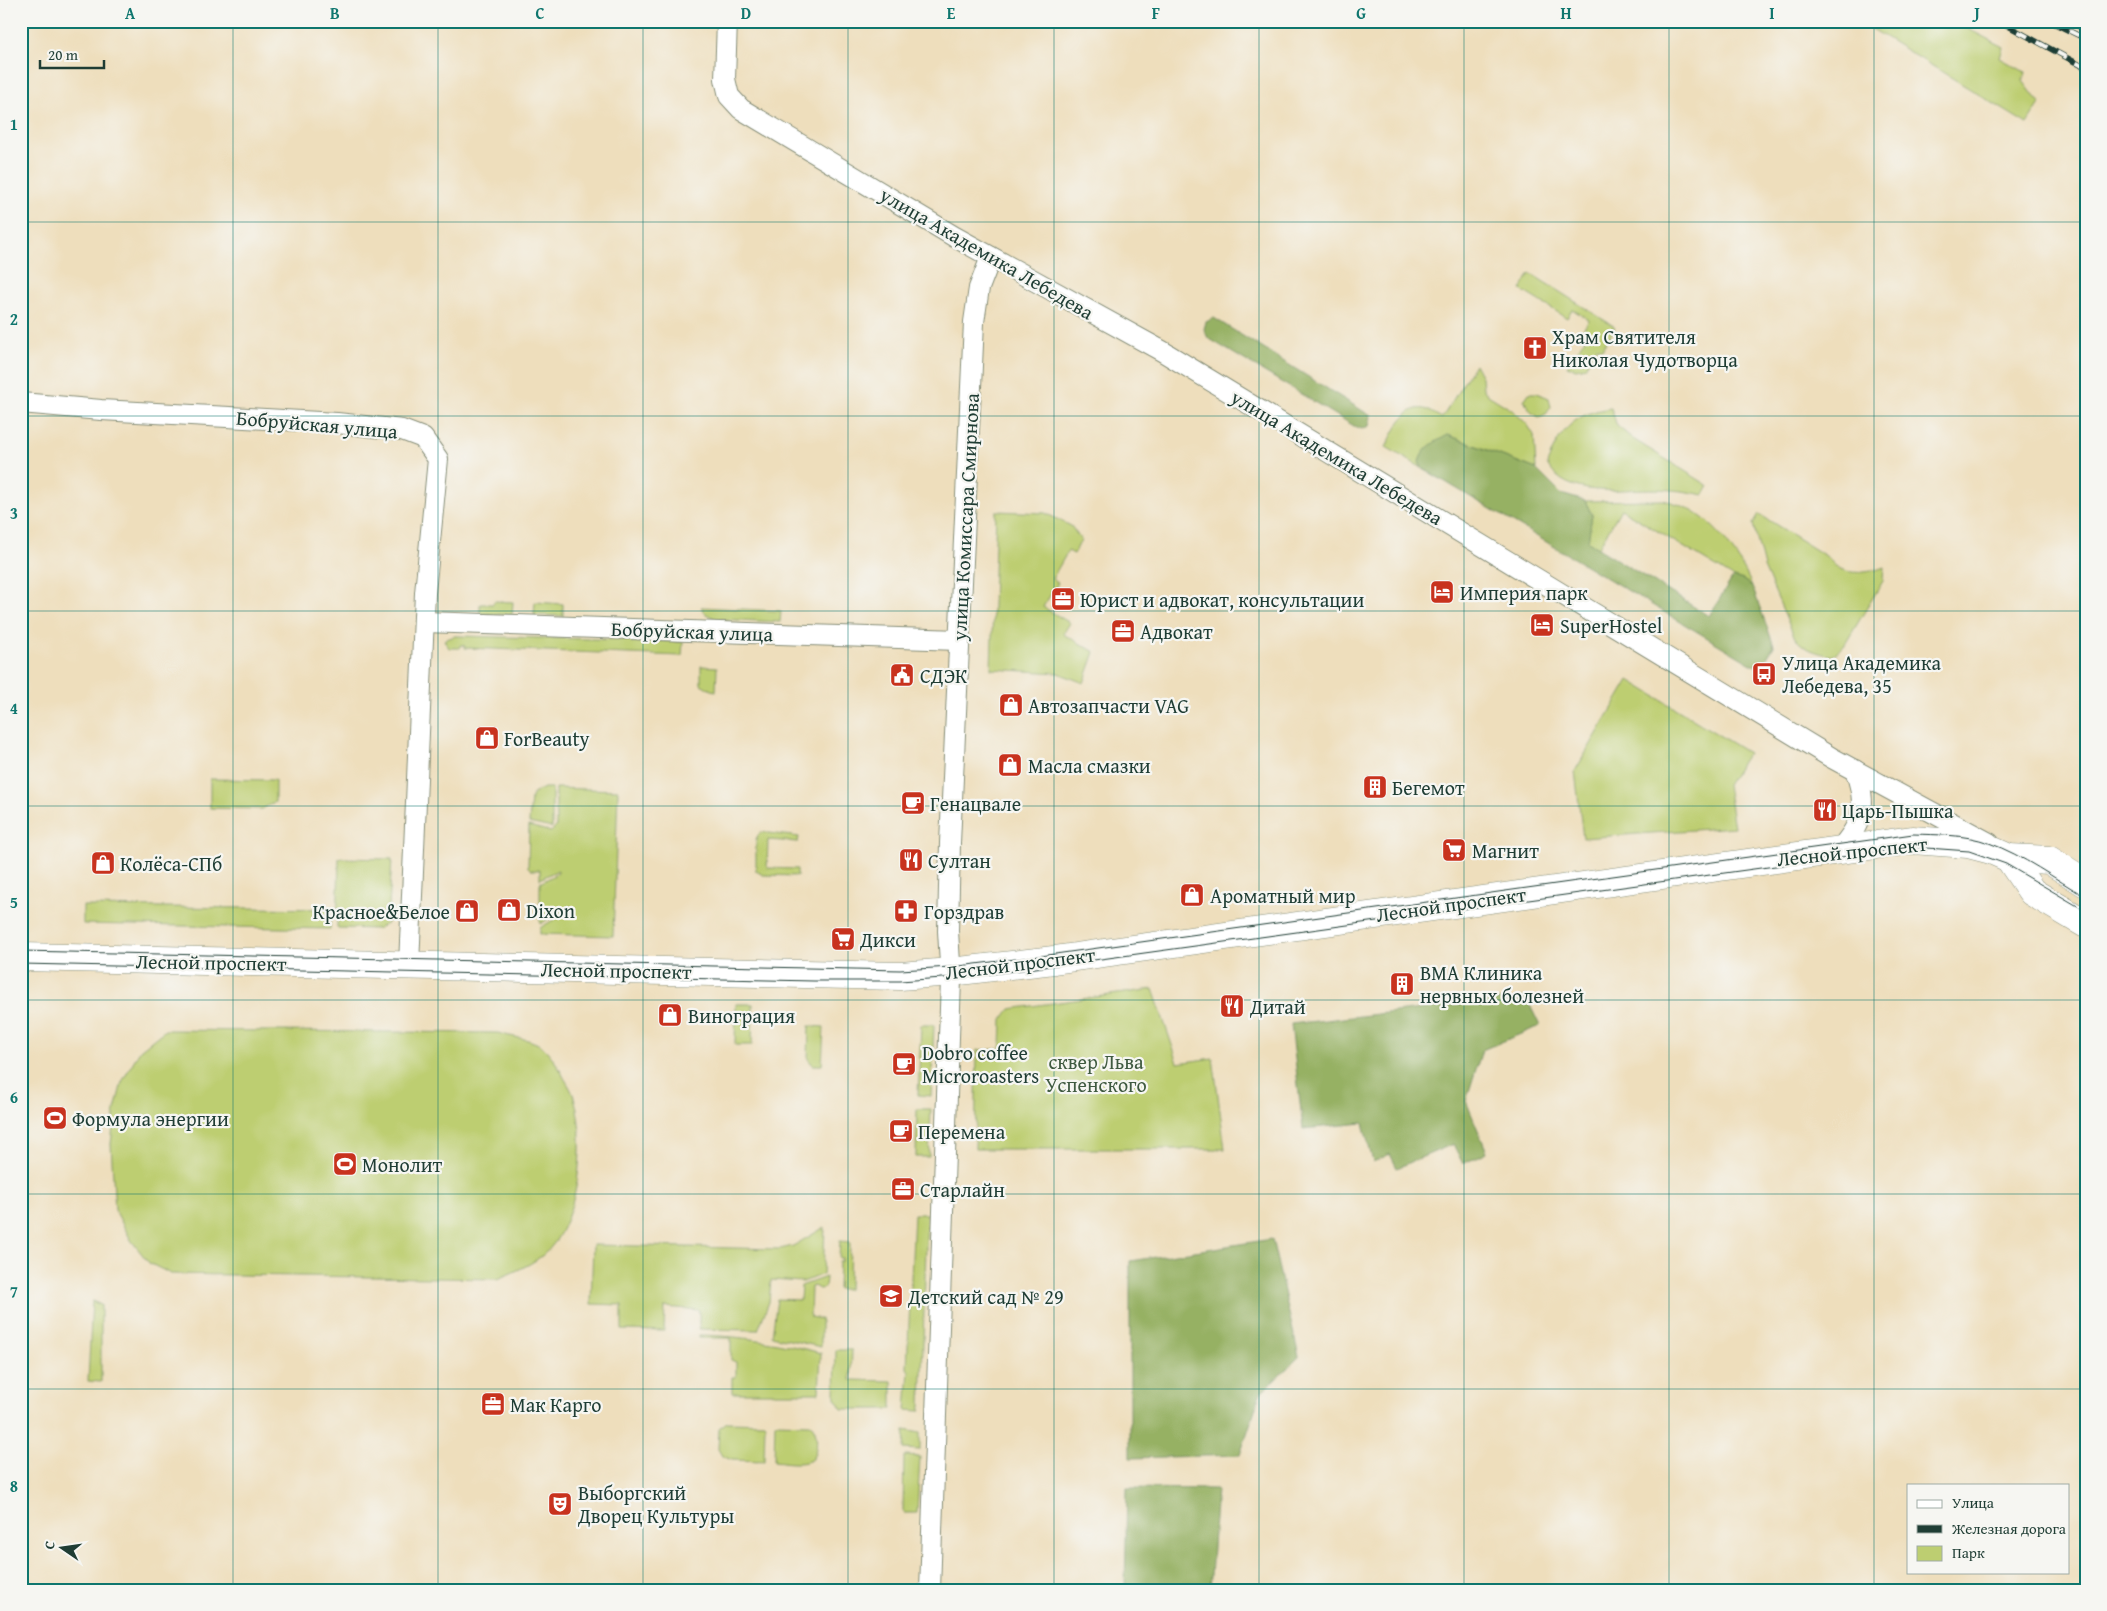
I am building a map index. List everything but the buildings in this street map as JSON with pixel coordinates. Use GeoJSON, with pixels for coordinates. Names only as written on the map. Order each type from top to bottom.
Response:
{"type":"FeatureCollection","features":[{"type":"Feature","properties":{"kind":"main road","name":"Лесной проспект"},"geometry":{"type":"LineString","coordinates":[[21,957],[900,976],[951,972],[1912,840],[1968,844],[1991,850],[2009,858]]}},
{"type":"Feature","properties":{"kind":"main road"},"geometry":{"type":"LineString","coordinates":[[2009,858],[2049,860],[2086,883]]}},
{"type":"Feature","properties":{"kind":"main road","name":"улица Академика Лебедева"},"geometry":{"type":"LineString","coordinates":[[2009,858],[2032,892],[2086,924]]}},
{"type":"Feature","properties":{"kind":"street","name":"улица Академика Лебедева"},"geometry":{"type":"LineString","coordinates":[[727,21],[725,79],[729,96],[741,109],[991,257],[1162,351],[1854,770],[1988,842],[2009,858]]}},
{"type":"Feature","properties":{"kind":"street","name":"улица Комиссара Смирнова"},"geometry":{"type":"LineString","coordinates":[[930,1590],[951,972],[948,931],[959,640],[974,322],[979,288],[991,257]]}},
{"type":"Feature","properties":{"kind":"street","name":"Бобруйская улица"},"geometry":{"type":"LineString","coordinates":[[21,403],[101,410],[337,423],[402,430],[423,438],[438,459],[424,622],[410,965]]}},
{"type":"Feature","properties":{"kind":"street","name":"Бобруйская улица"},"geometry":{"type":"LineString","coordinates":[[424,622],[959,640]]}},
{"type":"Feature","properties":{"kind":"street"},"geometry":{"type":"LineString","coordinates":[[1839,850],[1854,834],[1861,813],[1862,789],[1854,770]]}},
{"type":"Feature","properties":{"kind":"green space"},"geometry":{"type":"Polygon","coordinates":[[[1859,21],[1953,21],[2003,47],[2000,58],[2025,72],[2023,81],[2037,100],[2041,102],[2027,124],[1859,21]]]}},
{"type":"Feature","properties":{"kind":"green space"},"geometry":{"type":"Polygon","coordinates":[[[1530,273],[1615,327],[1602,349],[1597,347],[1585,367],[1576,369],[1567,366],[1585,339],[1580,335],[1589,320],[1572,309],[1567,318],[1521,290],[1530,273]]]}},
{"type":"Feature","properties":{"kind":"green space"},"geometry":{"type":"Polygon","coordinates":[[[1214,318],[1371,416],[1369,426],[1362,429],[1354,426],[1208,338],[1204,329],[1206,322],[1214,318]]]}},
{"type":"Feature","properties":{"kind":"green space"},"geometry":{"type":"Polygon","coordinates":[[[1475,364],[1482,377],[1483,389],[1488,395],[1512,410],[1527,424],[1534,435],[1536,469],[1448,435],[1419,462],[1422,468],[1386,447],[1400,421],[1411,411],[1424,409],[1442,418],[1475,364]]]}},
{"type":"Feature","properties":{"kind":"green space"},"geometry":{"type":"Polygon","coordinates":[[[1529,393],[1537,393],[1549,398],[1551,407],[1546,414],[1539,417],[1532,413],[1524,400],[1529,393]]]}},
{"type":"Feature","properties":{"kind":"green space"},"geometry":{"type":"Polygon","coordinates":[[[1611,408],[1617,426],[1633,439],[1709,486],[1704,495],[1664,489],[1594,490],[1567,483],[1556,475],[1547,464],[1563,433],[1570,425],[1587,414],[1611,408]]]}},
{"type":"Feature","properties":{"kind":"green space"},"geometry":{"type":"Polygon","coordinates":[[[1448,435],[1536,469],[1561,494],[1585,501],[1592,515],[1588,542],[1709,616],[1733,577],[1743,580],[1752,586],[1774,646],[1761,668],[1422,468],[1419,462],[1423,452],[1448,435]]]}},
{"type":"Feature","properties":{"kind":"green space"},"geometry":{"type":"Polygon","coordinates":[[[1662,500],[1678,504],[1692,511],[1717,531],[1737,557],[1752,586],[1743,580],[1733,577],[1621,509],[1598,548],[1587,542],[1592,515],[1585,501],[1662,500]]]}},
{"type":"Feature","properties":{"kind":"green space"},"geometry":{"type":"Polygon","coordinates":[[[996,511],[1045,513],[1071,526],[1081,540],[1074,554],[1068,551],[1052,579],[1058,583],[1043,607],[1070,623],[1063,634],[1095,652],[1084,683],[1058,673],[991,669],[996,511]]]}},
{"type":"Feature","properties":{"kind":"green space"},"geometry":{"type":"Polygon","coordinates":[[[1759,514],[1847,571],[1862,572],[1884,567],[1883,581],[1844,646],[1832,656],[1807,648],[1795,638],[1764,567],[1753,524],[1759,514]]]}},
{"type":"Feature","properties":{"kind":"green space"},"geometry":{"type":"Polygon","coordinates":[[[494,601],[513,602],[512,615],[480,614],[480,604],[493,604],[494,601]]]}},
{"type":"Feature","properties":{"kind":"green space"},"geometry":{"type":"Polygon","coordinates":[[[535,602],[563,604],[563,616],[534,615],[535,602]]]}},
{"type":"Feature","properties":{"kind":"green space"},"geometry":{"type":"Polygon","coordinates":[[[701,607],[781,611],[780,622],[716,619],[706,614],[701,607]]]}},
{"type":"Feature","properties":{"kind":"green space"},"geometry":{"type":"Polygon","coordinates":[[[455,636],[683,642],[682,656],[465,648],[464,645],[460,645],[460,648],[449,648],[444,640],[455,636]]]}},
{"type":"Feature","properties":{"kind":"green space"},"geometry":{"type":"Polygon","coordinates":[[[701,666],[717,667],[716,691],[701,684],[701,666]]]}},
{"type":"Feature","properties":{"kind":"green space"},"geometry":{"type":"Polygon","coordinates":[[[1629,680],[1748,753],[1727,785],[1734,827],[1583,838],[1575,771],[1629,680]]]}},
{"type":"Feature","properties":{"kind":"green space"},"geometry":{"type":"Polygon","coordinates":[[[210,779],[275,780],[275,802],[262,809],[210,808],[210,779]]]}},
{"type":"Feature","properties":{"kind":"green space"},"geometry":{"type":"Polygon","coordinates":[[[544,788],[552,788],[552,828],[529,823],[531,797],[544,788]]]}},
{"type":"Feature","properties":{"kind":"green space"},"geometry":{"type":"Polygon","coordinates":[[[556,788],[618,790],[613,936],[540,934],[540,928],[571,909],[570,906],[540,924],[540,883],[558,873],[558,870],[540,879],[540,870],[531,870],[528,867],[529,826],[551,832],[556,827],[556,788]]]}},
{"type":"Feature","properties":{"kind":"green space"},"geometry":{"type":"Polygon","coordinates":[[[762,832],[799,837],[798,842],[768,840],[767,868],[797,869],[797,876],[763,875],[756,871],[756,840],[757,836],[762,832]]]}},
{"type":"Feature","properties":{"kind":"green space"},"geometry":{"type":"Polygon","coordinates":[[[339,858],[392,859],[388,922],[378,929],[337,928],[339,858]]]}},
{"type":"Feature","properties":{"kind":"green space"},"geometry":{"type":"Polygon","coordinates":[[[83,906],[330,909],[330,929],[83,924],[83,906]]]}},
{"type":"Feature","properties":{"kind":"green space","name":"сквер Льва Успенского"},"geometry":{"type":"Polygon","coordinates":[[[1153,989],[1178,1063],[1213,1058],[1225,1149],[975,1149],[977,1050],[1001,1049],[1002,1020],[1010,1009],[1153,989]]]}},
{"type":"Feature","properties":{"kind":"green space"},"geometry":{"type":"Polygon","coordinates":[[[1526,997],[1540,1026],[1482,1050],[1466,1101],[1487,1152],[1463,1164],[1453,1144],[1397,1168],[1390,1154],[1373,1162],[1363,1123],[1303,1129],[1291,1024],[1526,997]]]}},
{"type":"Feature","properties":{"kind":"green space"},"geometry":{"type":"Polygon","coordinates":[[[736,1004],[753,1004],[752,1045],[735,1045],[736,1004]]]}},
{"type":"Feature","properties":{"kind":"green space"},"geometry":{"type":"Polygon","coordinates":[[[921,1025],[934,1025],[931,1096],[918,1095],[921,1025]]]}},
{"type":"Feature","properties":{"kind":"green space"},"geometry":{"type":"Polygon","coordinates":[[[809,1026],[824,1027],[822,1065],[813,1065],[808,1059],[809,1026]]]}},
{"type":"Feature","properties":{"kind":"green space","name":"Монолит"},"geometry":{"type":"Polygon","coordinates":[[[165,1030],[498,1033],[538,1044],[549,1053],[573,1094],[580,1130],[579,1170],[564,1227],[555,1242],[543,1255],[498,1279],[171,1274],[149,1263],[131,1240],[115,1210],[111,1144],[115,1110],[122,1082],[140,1050],[165,1030]]]}},
{"type":"Feature","properties":{"kind":"green space"},"geometry":{"type":"Polygon","coordinates":[[[917,1109],[931,1109],[929,1157],[916,1157],[917,1109]]]}},
{"type":"Feature","properties":{"kind":"green space"},"geometry":{"type":"Polygon","coordinates":[[[914,1214],[927,1214],[920,1411],[906,1410],[914,1214]]]}},
{"type":"Feature","properties":{"kind":"green space"},"geometry":{"type":"Polygon","coordinates":[[[825,1227],[823,1274],[803,1282],[771,1280],[769,1302],[758,1330],[699,1329],[699,1310],[665,1307],[664,1331],[622,1330],[622,1305],[591,1304],[593,1245],[780,1249],[793,1246],[825,1227]]]}},
{"type":"Feature","properties":{"kind":"green space"},"geometry":{"type":"Polygon","coordinates":[[[1272,1239],[1299,1357],[1260,1394],[1240,1455],[1130,1458],[1130,1261],[1272,1239]]]}},
{"type":"Feature","properties":{"kind":"green space"},"geometry":{"type":"Polygon","coordinates":[[[840,1241],[850,1242],[849,1289],[838,1289],[839,1261],[842,1261],[842,1258],[839,1258],[840,1241]]]}},
{"type":"Feature","properties":{"kind":"green space"},"geometry":{"type":"Polygon","coordinates":[[[826,1277],[825,1288],[811,1287],[810,1317],[821,1319],[821,1347],[772,1336],[777,1299],[800,1300],[801,1286],[826,1277]]]}},
{"type":"Feature","properties":{"kind":"green space"},"geometry":{"type":"Polygon","coordinates":[[[92,1301],[101,1305],[101,1382],[88,1381],[92,1301]]]}},
{"type":"Feature","properties":{"kind":"green space"},"geometry":{"type":"Polygon","coordinates":[[[699,1335],[760,1340],[821,1353],[819,1393],[732,1393],[732,1377],[736,1377],[736,1362],[731,1360],[731,1338],[699,1338],[699,1335]]]}},
{"type":"Feature","properties":{"kind":"green space"},"geometry":{"type":"Polygon","coordinates":[[[836,1350],[852,1350],[851,1380],[892,1381],[892,1409],[842,1409],[835,1398],[836,1350]]]}},
{"type":"Feature","properties":{"kind":"green space"},"geometry":{"type":"Polygon","coordinates":[[[727,1422],[765,1423],[764,1461],[732,1460],[722,1456],[718,1449],[719,1428],[727,1422]]]}},
{"type":"Feature","properties":{"kind":"green space"},"geometry":{"type":"Polygon","coordinates":[[[775,1423],[810,1424],[813,1427],[817,1442],[815,1454],[809,1461],[792,1463],[774,1461],[775,1423]]]}},
{"type":"Feature","properties":{"kind":"green space"},"geometry":{"type":"Polygon","coordinates":[[[905,1430],[920,1433],[920,1450],[904,1449],[905,1430]]]}},
{"type":"Feature","properties":{"kind":"green space"},"geometry":{"type":"Polygon","coordinates":[[[904,1456],[920,1457],[917,1513],[904,1513],[903,1511],[904,1456]]]}},
{"type":"Feature","properties":{"kind":"green space"},"geometry":{"type":"Polygon","coordinates":[[[1127,1488],[1217,1489],[1210,1590],[1125,1590],[1127,1488]]]}},
{"type":"Feature","properties":{"kind":"tram line"},"geometry":{"type":"LineString","coordinates":[[21,951],[900,970],[951,967],[1913,834],[1961,836],[1989,843],[2026,861],[2086,897]]}},
{"type":"Feature","properties":{"kind":"tram line"},"geometry":{"type":"LineString","coordinates":[[21,964],[814,981],[900,981],[985,975],[1913,847],[1969,851],[2006,864],[2086,911]]}},
{"type":"Feature","properties":{"kind":"railway"},"geometry":{"type":"LineString","coordinates":[[1999,21],[2086,68]]}},
{"type":"Feature","properties":{"kind":"railway"},"geometry":{"type":"LineString","coordinates":[[2049,21],[2086,39]]}},
{"type":"Feature","properties":{"kind":"railway"},"geometry":{"type":"LineString","coordinates":[[2069,21],[2086,31]]}},
{"type":"Feature","properties":{"kind":"place","name":"Храм Святителя Николая Чудотворца"},"geometry":{"type":"Point","coordinates":[1535,348]}},
{"type":"Feature","properties":{"kind":"place","name":"Империя парк"},"geometry":{"type":"Point","coordinates":[1442,592]}},
{"type":"Feature","properties":{"kind":"place","name":"Юрист и адвокат, консультации"},"geometry":{"type":"Point","coordinates":[1063,599]}},
{"type":"Feature","properties":{"kind":"place","name":"SuperHostel"},"geometry":{"type":"Point","coordinates":[1542,625]}},
{"type":"Feature","properties":{"kind":"place","name":"Адвокат"},"geometry":{"type":"Point","coordinates":[1123,631]}},
{"type":"Feature","properties":{"kind":"place","name":"Улица Академика Лебедева, 35"},"geometry":{"type":"Point","coordinates":[1764,674]}},
{"type":"Feature","properties":{"kind":"place","name":"СДЭК"},"geometry":{"type":"Point","coordinates":[902,675]}},
{"type":"Feature","properties":{"kind":"place","name":"Автозапчасти VAG"},"geometry":{"type":"Point","coordinates":[1011,705]}},
{"type":"Feature","properties":{"kind":"place","name":"ForBeauty"},"geometry":{"type":"Point","coordinates":[487,738]}},
{"type":"Feature","properties":{"kind":"place","name":"Масла смазки"},"geometry":{"type":"Point","coordinates":[1010,765]}},
{"type":"Feature","properties":{"kind":"place","name":"Бегемот"},"geometry":{"type":"Point","coordinates":[1375,787]}},
{"type":"Feature","properties":{"kind":"place","name":"Генацвале"},"geometry":{"type":"Point","coordinates":[913,803]}},
{"type":"Feature","properties":{"kind":"place","name":"Царь-Пышка"},"geometry":{"type":"Point","coordinates":[1825,810]}},
{"type":"Feature","properties":{"kind":"place","name":"Магнит"},"geometry":{"type":"Point","coordinates":[1454,850]}},
{"type":"Feature","properties":{"kind":"place","name":"Султан"},"geometry":{"type":"Point","coordinates":[911,860]}},
{"type":"Feature","properties":{"kind":"place","name":"Колёса-СПб"},"geometry":{"type":"Point","coordinates":[103,863]}},
{"type":"Feature","properties":{"kind":"place","name":"Ароматный мир"},"geometry":{"type":"Point","coordinates":[1192,895]}},
{"type":"Feature","properties":{"kind":"place","name":"Dixon"},"geometry":{"type":"Point","coordinates":[509,910]}},
{"type":"Feature","properties":{"kind":"place","name":"Красное&Белое"},"geometry":{"type":"Point","coordinates":[467,911]}},
{"type":"Feature","properties":{"kind":"place","name":"Горздрав"},"geometry":{"type":"Point","coordinates":[906,911]}},
{"type":"Feature","properties":{"kind":"place","name":"Дикси"},"geometry":{"type":"Point","coordinates":[843,939]}},
{"type":"Feature","properties":{"kind":"place","name":"ВМА Клиника нервных болезней"},"geometry":{"type":"Point","coordinates":[1402,984]}},
{"type":"Feature","properties":{"kind":"place","name":"Дитай"},"geometry":{"type":"Point","coordinates":[1232,1006]}},
{"type":"Feature","properties":{"kind":"place","name":"Винограция"},"geometry":{"type":"Point","coordinates":[670,1015]}},
{"type":"Feature","properties":{"kind":"place","name":"Dobro coffee Microroasters"},"geometry":{"type":"Point","coordinates":[904,1064]}},
{"type":"Feature","properties":{"kind":"place","name":"Формула энергии"},"geometry":{"type":"Point","coordinates":[55,1118]}},
{"type":"Feature","properties":{"kind":"place","name":"Перемена"},"geometry":{"type":"Point","coordinates":[901,1131]}},
{"type":"Feature","properties":{"kind":"place","name":"Монолит"},"geometry":{"type":"Point","coordinates":[345,1164]}},
{"type":"Feature","properties":{"kind":"place","name":"Старлайн"},"geometry":{"type":"Point","coordinates":[903,1189]}},
{"type":"Feature","properties":{"kind":"place","name":"Детский сад № 29"},"geometry":{"type":"Point","coordinates":[891,1296]}},
{"type":"Feature","properties":{"kind":"place","name":"Мак Карго"},"geometry":{"type":"Point","coordinates":[493,1404]}},
{"type":"Feature","properties":{"kind":"place","name":"Выборгский Дворец Культуры"},"geometry":{"type":"Point","coordinates":[560,1504]}}]}
